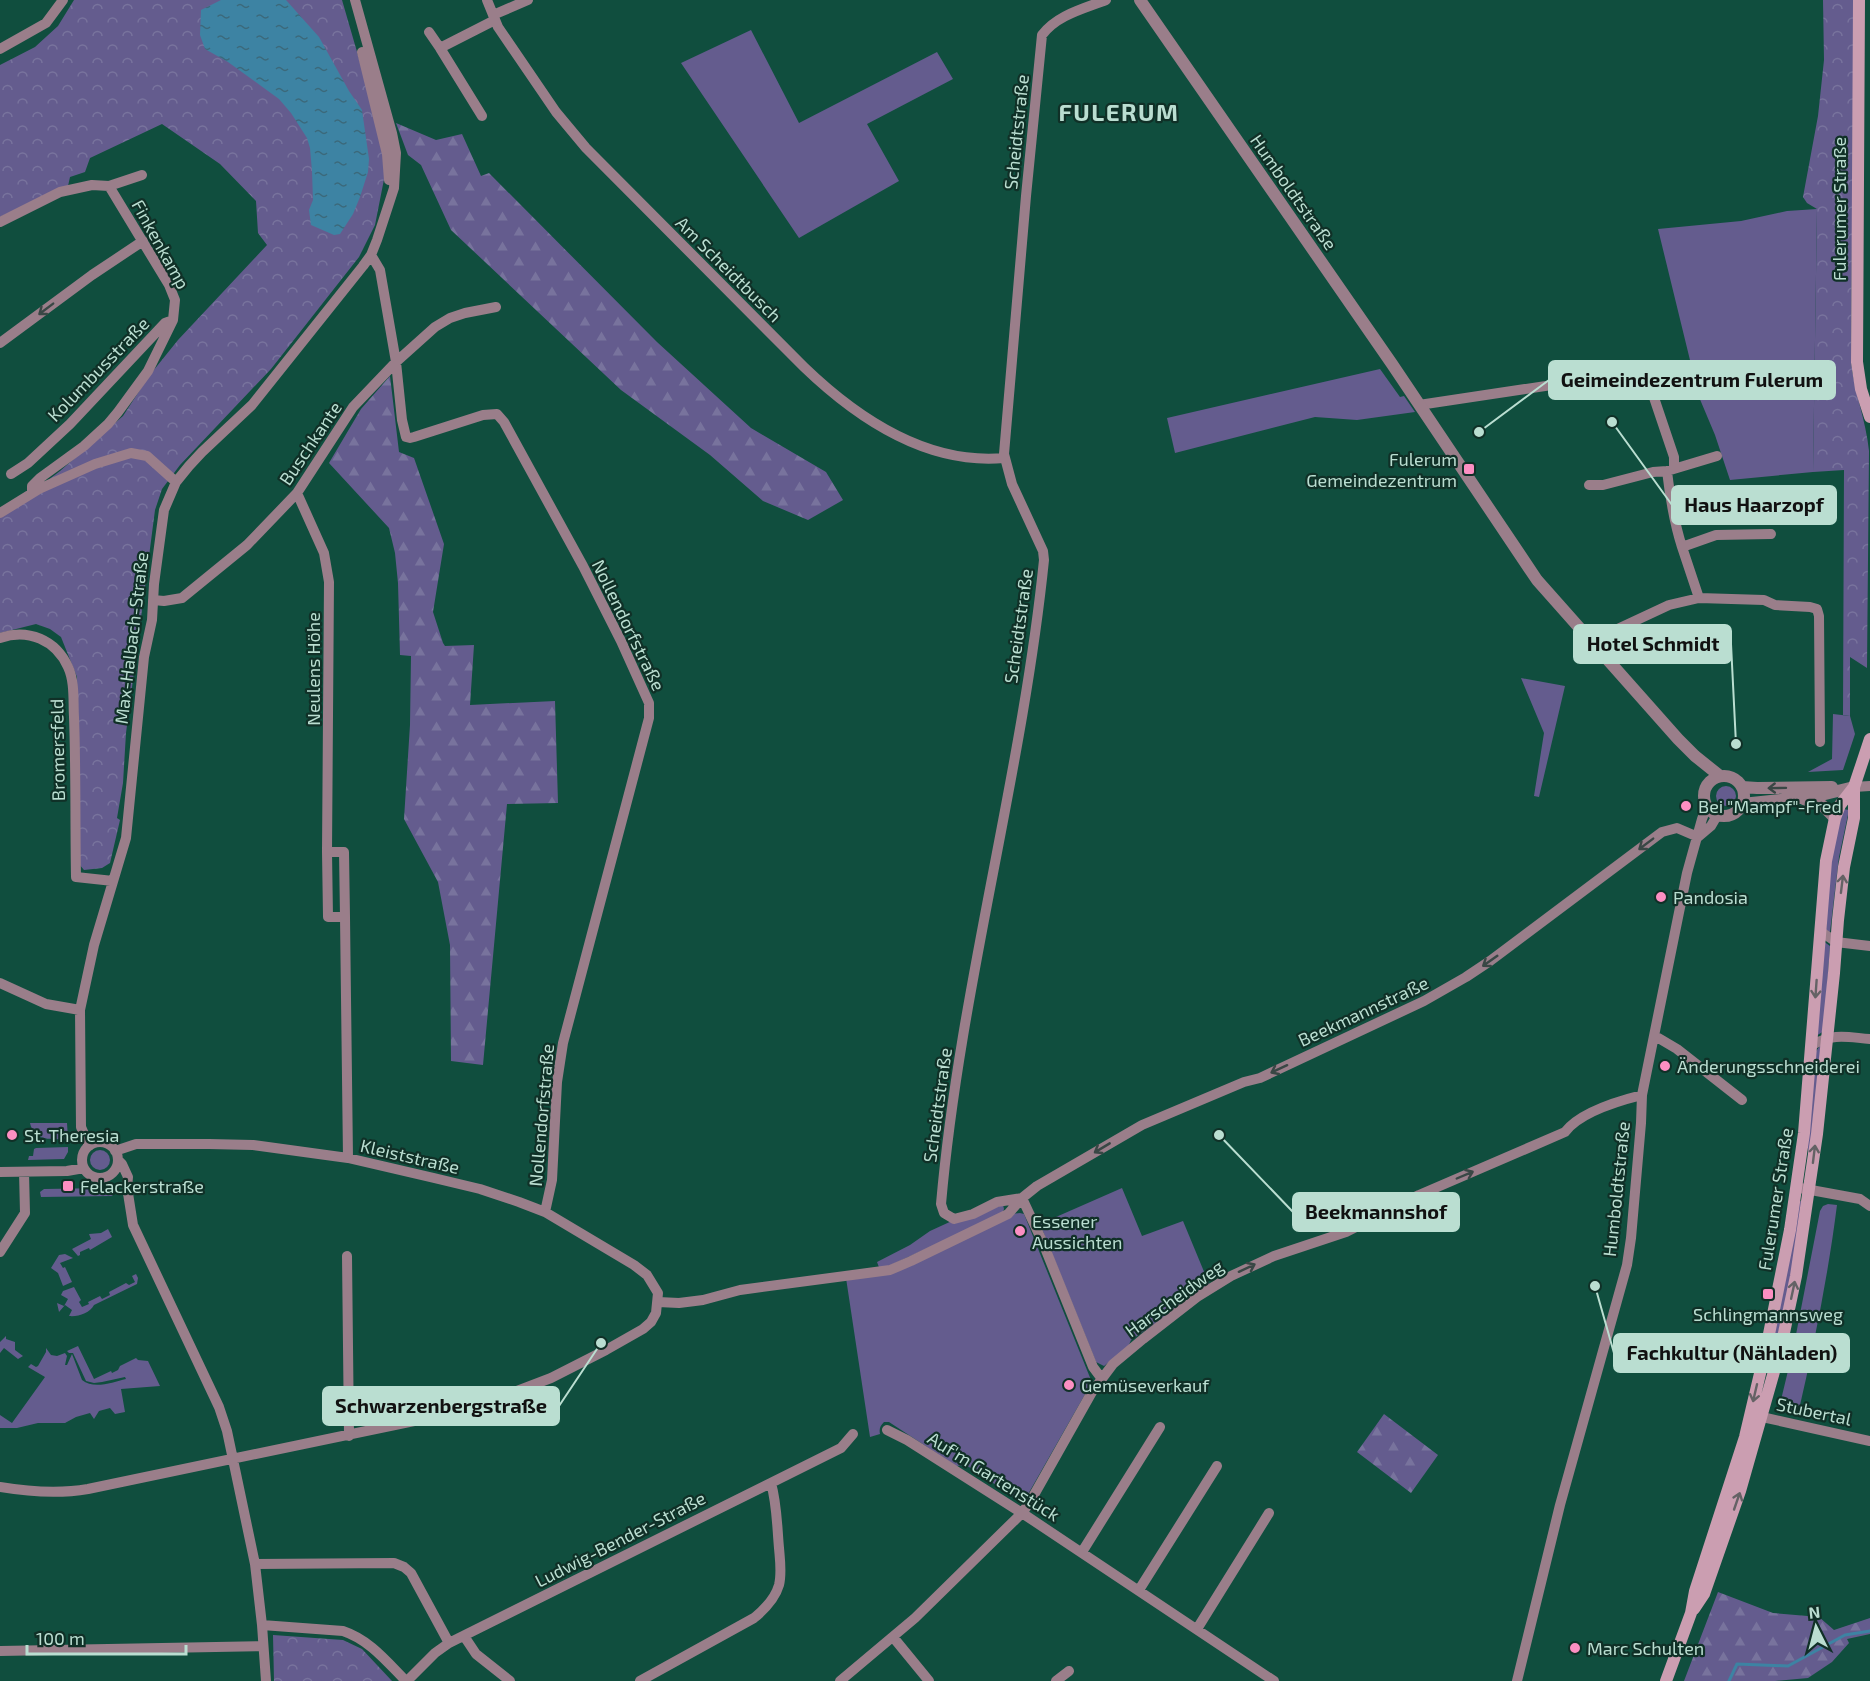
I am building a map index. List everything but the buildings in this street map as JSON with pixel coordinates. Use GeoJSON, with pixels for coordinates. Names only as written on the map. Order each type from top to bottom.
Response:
{"type":"FeatureCollection","features":[{"type":"Feature","properties":{"kind":"main road","name":"Fulerumer Straße"},"geometry":{"type":"LineString","coordinates":[[1858,0],[1857,362],[1861,389],[1870,417]]}},
{"type":"Feature","properties":{"kind":"main road","name":"Fulerumer Straße"},"geometry":{"type":"LineString","coordinates":[[1804,1189],[1804,1133],[1826,861],[1835,818],[1840,805],[1854,787],[1868,759],[1870,739]]}},
{"type":"Feature","properties":{"kind":"main road","name":"Fulerumer Straße"},"geometry":{"type":"LineString","coordinates":[[1666,1681],[1691,1612],[1704,1594],[1740,1491],[1756,1415],[1781,1347],[1796,1276],[1804,1189],[1827,1037],[1844,867],[1854,818],[1854,787]]}},
{"type":"Feature","properties":{"kind":"street"},"geometry":{"type":"LineString","coordinates":[[0,50],[46,23],[63,0]]}},
{"type":"Feature","properties":{"kind":"street","name":"Max-Halbach-Straße"},"geometry":{"type":"LineString","coordinates":[[349,0],[387,154],[388,205]]}},
{"type":"Feature","properties":{"kind":"street","name":"Max-Halbach-Straße"},"geometry":{"type":"LineString","coordinates":[[84,1168],[82,1156],[89,1146],[81,1127],[81,1010],[94,945],[126,838],[144,657],[152,620],[164,510],[176,482],[202,452],[252,405],[350,284],[370,255],[394,188],[396,153],[355,0]]}},
{"type":"Feature","properties":{"kind":"street","name":"Am Scheidtbusch"},"geometry":{"type":"LineString","coordinates":[[487,0],[494,17],[556,112],[586,148],[804,367],[838,398],[888,432],[930,449],[984,460],[1004,458]]}},
{"type":"Feature","properties":{"kind":"street"},"geometry":{"type":"LineString","coordinates":[[440,48],[528,0]]}},
{"type":"Feature","properties":{"kind":"street","name":"Scheidtstraße"},"geometry":{"type":"LineString","coordinates":[[1022,1198],[998,1202],[973,1215],[954,1219],[944,1214],[941,1204],[947,1139],[960,1057],[1029,674],[1044,560],[1043,551],[1012,484],[1004,458],[1042,35],[1050,25],[1066,16],[1106,0]]}},
{"type":"Feature","properties":{"kind":"street","name":"Humboldtstraße"},"geometry":{"type":"LineString","coordinates":[[1140,0],[1537,580],[1695,756],[1720,776],[1729,776],[1737,780],[1742,787]]}},
{"type":"Feature","properties":{"kind":"street"},"geometry":{"type":"LineString","coordinates":[[429,32],[482,116]]}},
{"type":"Feature","properties":{"kind":"street","name":"Finkenkamp"},"geometry":{"type":"LineString","coordinates":[[0,222],[60,192],[92,185],[109,186],[142,175]]}},
{"type":"Feature","properties":{"kind":"street","name":"Finkenkamp"},"geometry":{"type":"LineString","coordinates":[[109,186],[169,285],[175,300],[173,320]]}},
{"type":"Feature","properties":{"kind":"street"},"geometry":{"type":"LineString","coordinates":[[0,343],[92,275],[143,241]]}},
{"type":"Feature","properties":{"kind":"street","name":"Nollendorfstraße"},"geometry":{"type":"LineString","coordinates":[[370,255],[380,270],[406,437],[414,437],[483,415],[497,414],[504,422],[583,566],[649,703],[648,718],[563,1043],[557,1082],[552,1180],[545,1212]]}},
{"type":"Feature","properties":{"kind":"street","name":"Buschkante"},"geometry":{"type":"LineString","coordinates":[[153,600],[182,598],[247,545],[297,493],[353,407],[396,362],[435,327],[450,318],[496,307]]}},
{"type":"Feature","properties":{"kind":"street","name":"Kolumbusstraße"},"geometry":{"type":"LineString","coordinates":[[11,474],[28,463],[70,424],[165,323],[173,320]]}},
{"type":"Feature","properties":{"kind":"street","name":"Kolumbusstraße"},"geometry":{"type":"LineString","coordinates":[[29,494],[32,486],[40,478],[84,446],[118,412],[148,371],[173,320]]}},
{"type":"Feature","properties":{"kind":"street"},"geometry":{"type":"LineString","coordinates":[[1419,405],[1645,371],[1674,457],[1670,470],[1673,516],[1699,598]]}},
{"type":"Feature","properties":{"kind":"street","name":"Kolumbusstraße"},"geometry":{"type":"LineString","coordinates":[[0,513],[29,494],[95,464],[131,453],[147,456],[176,482]]}},
{"type":"Feature","properties":{"kind":"street"},"geometry":{"type":"LineString","coordinates":[[1589,485],[1603,485],[1670,470],[1717,456]]}},
{"type":"Feature","properties":{"kind":"street","name":"Neulens Höhe"},"geometry":{"type":"LineString","coordinates":[[297,493],[324,553],[330,582],[328,917],[345,917]]}},
{"type":"Feature","properties":{"kind":"street"},"geometry":{"type":"LineString","coordinates":[[1682,547],[1716,535],[1771,534]]}},
{"type":"Feature","properties":{"kind":"street"},"geometry":{"type":"LineString","coordinates":[[1594,645],[1609,633],[1669,605],[1699,598],[1764,600],[1775,605],[1817,609],[1820,616],[1820,742]]}},
{"type":"Feature","properties":{"kind":"street","name":"Bromersfeld"},"geometry":{"type":"LineString","coordinates":[[0,638],[11,634],[29,634],[43,639],[62,656],[69,669],[74,731],[76,877],[113,881]]}},
{"type":"Feature","properties":{"kind":"street","name":"Humboldtstraße"},"geometry":{"type":"LineString","coordinates":[[1517,1681],[1560,1505],[1627,1265],[1642,1095],[1687,873],[1707,806],[1704,792],[1707,785],[1695,756]]}},
{"type":"Feature","properties":{"kind":"street"},"geometry":{"type":"LineString","coordinates":[[1707,785],[1720,776]]}},
{"type":"Feature","properties":{"kind":"street"},"geometry":{"type":"LineString","coordinates":[[1854,787],[1824,795],[1742,804],[1744,796],[1742,787],[1870,786]]}},
{"type":"Feature","properties":{"kind":"street"},"geometry":{"type":"LineString","coordinates":[[1801,797],[1823,806],[1835,818]]}},
{"type":"Feature","properties":{"kind":"street","name":"Humboldtstraße"},"geometry":{"type":"LineString","coordinates":[[1698,837],[1711,826],[1718,814],[1727,815],[1736,812],[1742,804]]}},
{"type":"Feature","properties":{"kind":"street"},"geometry":{"type":"LineString","coordinates":[[1707,806],[1718,814]]}},
{"type":"Feature","properties":{"kind":"street","name":"Beekmannstraße"},"geometry":{"type":"LineString","coordinates":[[658,1302],[679,1303],[703,1300],[740,1290],[861,1275],[890,1270],[911,1261],[1008,1214],[1037,1186],[1142,1125],[1244,1082],[1260,1078],[1443,991],[1490,961],[1662,832],[1677,828],[1698,837]]}},
{"type":"Feature","properties":{"kind":"street"},"geometry":{"type":"LineString","coordinates":[[327,852],[344,852],[348,1158]]}},
{"type":"Feature","properties":{"kind":"street"},"geometry":{"type":"LineString","coordinates":[[1820,931],[1836,942],[1870,946]]}},
{"type":"Feature","properties":{"kind":"street"},"geometry":{"type":"LineString","coordinates":[[0,983],[46,1004],[81,1010]]}},
{"type":"Feature","properties":{"kind":"street"},"geometry":{"type":"LineString","coordinates":[[1655,1036],[1677,1049],[1742,1100]]}},
{"type":"Feature","properties":{"kind":"street"},"geometry":{"type":"LineString","coordinates":[[1812,1045],[1827,1037],[1870,1039]]}},
{"type":"Feature","properties":{"kind":"street","name":"Harscheidweg"},"geometry":{"type":"LineString","coordinates":[[840,1681],[915,1618],[1022,1513],[1092,1392],[1113,1364],[1197,1297],[1231,1276],[1274,1256],[1346,1232],[1419,1196],[1565,1132],[1572,1123],[1608,1105],[1642,1095]]}},
{"type":"Feature","properties":{"kind":"street"},"geometry":{"type":"LineString","coordinates":[[89,1146],[102,1143],[108,1145],[122,1164],[128,1177],[127,1187],[133,1225],[219,1407],[227,1431],[255,1564],[266,1681]]}},
{"type":"Feature","properties":{"kind":"street","name":"Kleiststraße"},"geometry":{"type":"LineString","coordinates":[[116,1155],[136,1144],[253,1145],[348,1158],[480,1189],[545,1212],[634,1265],[647,1275],[658,1293],[658,1302]]}},
{"type":"Feature","properties":{"kind":"street"},"geometry":{"type":"LineString","coordinates":[[108,1177],[116,1166],[116,1155]]}},
{"type":"Feature","properties":{"kind":"street"},"geometry":{"type":"LineString","coordinates":[[0,1172],[67,1171],[84,1168],[93,1177],[116,1179],[127,1187]]}},
{"type":"Feature","properties":{"kind":"street"},"geometry":{"type":"LineString","coordinates":[[0,1252],[25,1213],[24,1172]]}},
{"type":"Feature","properties":{"kind":"street"},"geometry":{"type":"LineString","coordinates":[[1804,1189],[1860,1198],[1870,1206]]}},
{"type":"Feature","properties":{"kind":"street"},"geometry":{"type":"LineString","coordinates":[[1022,1198],[1043,1243],[1093,1367],[1102,1379]]}},
{"type":"Feature","properties":{"kind":"street"},"geometry":{"type":"LineString","coordinates":[[347,1256],[349,1436]]}},
{"type":"Feature","properties":{"kind":"street"},"geometry":{"type":"LineString","coordinates":[[0,1487],[24,1491],[67,1493],[467,1410],[550,1378],[590,1359],[651,1322],[656,1314],[658,1302]]}},
{"type":"Feature","properties":{"kind":"street","name":"Stubertal"},"geometry":{"type":"LineString","coordinates":[[1756,1415],[1870,1440]]}},
{"type":"Feature","properties":{"kind":"street"},"geometry":{"type":"LineString","coordinates":[[1082,1552],[1160,1427]]}},
{"type":"Feature","properties":{"kind":"street","name":"Auf'm Gartenstück"},"geometry":{"type":"LineString","coordinates":[[887,1430],[907,1440],[1022,1513],[1274,1681]]}},
{"type":"Feature","properties":{"kind":"street","name":"Ludwig-Bender-Straße"},"geometry":{"type":"LineString","coordinates":[[406,1681],[449,1643],[841,1448],[854,1434]]}},
{"type":"Feature","properties":{"kind":"street"},"geometry":{"type":"LineString","coordinates":[[1139,1590],[1217,1466]]}},
{"type":"Feature","properties":{"kind":"street"},"geometry":{"type":"LineString","coordinates":[[640,1681],[754,1618],[772,1600],[778,1586],[780,1572],[776,1502],[771,1483]]}},
{"type":"Feature","properties":{"kind":"street"},"geometry":{"type":"LineString","coordinates":[[1197,1629],[1269,1513]]}},
{"type":"Feature","properties":{"kind":"street"},"geometry":{"type":"LineString","coordinates":[[255,1564],[394,1563],[404,1567],[411,1573],[449,1643]]}},
{"type":"Feature","properties":{"kind":"street"},"geometry":{"type":"LineString","coordinates":[[262,1625],[343,1631],[355,1635],[367,1642],[406,1681]]}},
{"type":"Feature","properties":{"kind":"street"},"geometry":{"type":"LineString","coordinates":[[464,1636],[476,1654],[509,1681]]}},
{"type":"Feature","properties":{"kind":"street"},"geometry":{"type":"LineString","coordinates":[[893,1637],[930,1681]]}},
{"type":"Feature","properties":{"kind":"street"},"geometry":{"type":"LineString","coordinates":[[0,1652],[263,1646]]}},
{"type":"Feature","properties":{"kind":"street"},"geometry":{"type":"LineString","coordinates":[[1056,1681],[1069,1671]]}},
{"type":"Feature","properties":{"kind":"green space"},"geometry":{"type":"Polygon","coordinates":[[[74,0],[342,0],[388,159],[375,225],[359,257],[271,369],[180,465],[162,489],[155,510],[126,733],[123,783],[117,818],[120,820],[110,863],[102,868],[84,870],[79,864],[77,677],[61,637],[50,629],[36,624],[0,633],[0,517],[60,471],[123,416],[149,376],[178,340],[267,245],[258,233],[256,201],[220,164],[162,124],[90,158],[85,172],[70,177],[68,186],[0,217],[0,65],[35,47],[58,26],[74,0]]]}},
{"type":"Feature","properties":{"kind":"green space"},"geometry":{"type":"Polygon","coordinates":[[[1823,0],[1854,0],[1851,361],[1869,451],[1867,668],[1850,657],[1850,716],[1843,715],[1844,470],[1813,472],[1817,209],[1807,203],[1803,197],[1818,116],[1824,60],[1823,0]]]}},
{"type":"Feature","properties":{"kind":"green space"},"geometry":{"type":"Polygon","coordinates":[[[751,30],[799,123],[937,52],[953,79],[867,124],[899,181],[799,238],[681,63],[751,30]]]}},
{"type":"Feature","properties":{"kind":"green space"},"geometry":{"type":"Polygon","coordinates":[[[396,123],[436,140],[462,134],[481,176],[489,173],[657,342],[751,428],[826,472],[843,500],[808,520],[763,501],[710,455],[621,390],[451,230],[421,165],[408,155],[396,123]]]}},
{"type":"Feature","properties":{"kind":"green space"},"geometry":{"type":"Polygon","coordinates":[[[1817,209],[1813,472],[1730,480],[1699,397],[1658,229],[1741,221],[1787,211],[1817,209]]]}},
{"type":"Feature","properties":{"kind":"green space"},"geometry":{"type":"Polygon","coordinates":[[[1380,369],[1400,397],[1404,396],[1415,412],[1357,420],[1315,417],[1175,453],[1167,418],[1380,369]]]}},
{"type":"Feature","properties":{"kind":"green space"},"geometry":{"type":"Polygon","coordinates":[[[390,376],[399,452],[414,458],[444,544],[433,612],[445,646],[474,645],[470,705],[555,701],[558,803],[507,804],[483,1065],[451,1061],[450,945],[438,882],[404,819],[410,725],[411,656],[400,655],[398,583],[395,553],[389,528],[329,463],[361,409],[390,376]]]}},
{"type":"Feature","properties":{"kind":"green space"},"geometry":{"type":"Polygon","coordinates":[[[1521,678],[1565,686],[1539,797],[1534,796],[1544,733],[1521,678]]]}},
{"type":"Feature","properties":{"kind":"green space"},"geometry":{"type":"Polygon","coordinates":[[[1833,714],[1850,716],[1855,734],[1843,770],[1808,772],[1832,759],[1833,714]]]}},
{"type":"Feature","properties":{"kind":"green space"},"geometry":{"type":"Polygon","coordinates":[[[1726,786],[1733,789],[1736,796],[1733,803],[1726,806],[1719,803],[1716,796],[1719,789],[1726,786]]]}},
{"type":"Feature","properties":{"kind":"green space"},"geometry":{"type":"Polygon","coordinates":[[[1843,809],[1849,810],[1839,857],[1830,932],[1826,930],[1829,863],[1843,809]]]}},
{"type":"Feature","properties":{"kind":"green space"},"geometry":{"type":"Polygon","coordinates":[[[1823,941],[1830,946],[1824,1031],[1816,1036],[1823,941]]]}},
{"type":"Feature","properties":{"kind":"green space"},"geometry":{"type":"Polygon","coordinates":[[[1822,1043],[1809,1156],[1807,1143],[1814,1054],[1822,1043]]]}},
{"type":"Feature","properties":{"kind":"green space"},"geometry":{"type":"Polygon","coordinates":[[[30,1123],[67,1123],[68,1139],[44,1138],[35,1134],[30,1123]]]}},
{"type":"Feature","properties":{"kind":"green space"},"geometry":{"type":"Polygon","coordinates":[[[68,1147],[64,1159],[28,1160],[29,1156],[33,1156],[36,1148],[68,1147]]]}},
{"type":"Feature","properties":{"kind":"green space"},"geometry":{"type":"Polygon","coordinates":[[[100,1150],[107,1153],[110,1160],[107,1167],[100,1170],[93,1167],[90,1160],[93,1153],[100,1150]]]}},
{"type":"Feature","properties":{"kind":"green space"},"geometry":{"type":"Polygon","coordinates":[[[105,1188],[113,1196],[41,1197],[40,1192],[44,1189],[105,1188]]]}},
{"type":"Feature","properties":{"kind":"green space"},"geometry":{"type":"Polygon","coordinates":[[[1122,1188],[1142,1236],[1183,1221],[1210,1286],[1131,1340],[1128,1347],[1104,1366],[1096,1362],[1040,1224],[1122,1188]]]}},
{"type":"Feature","properties":{"kind":"green space"},"geometry":{"type":"Polygon","coordinates":[[[1805,1198],[1792,1273],[1769,1372],[1768,1356],[1798,1203],[1805,1198]]]}},
{"type":"Feature","properties":{"kind":"green space"},"geometry":{"type":"Polygon","coordinates":[[[1828,1204],[1837,1205],[1810,1362],[1798,1414],[1783,1412],[1780,1404],[1820,1211],[1828,1204]]]}},
{"type":"Feature","properties":{"kind":"green space"},"geometry":{"type":"Polygon","coordinates":[[[1003,1205],[1002,1214],[880,1270],[877,1262],[910,1245],[930,1231],[954,1220],[1003,1205]]]}},
{"type":"Feature","properties":{"kind":"green space"},"geometry":{"type":"Polygon","coordinates":[[[1010,1214],[1024,1214],[1091,1380],[1023,1503],[966,1465],[956,1466],[889,1422],[884,1422],[880,1434],[870,1437],[846,1278],[870,1275],[1010,1214]]]}},
{"type":"Feature","properties":{"kind":"green space"},"geometry":{"type":"Polygon","coordinates":[[[108,1229],[112,1237],[90,1250],[89,1248],[80,1252],[78,1256],[72,1249],[91,1239],[89,1234],[101,1233],[108,1229]]]}},
{"type":"Feature","properties":{"kind":"green space"},"geometry":{"type":"Polygon","coordinates":[[[65,1254],[73,1258],[60,1263],[63,1268],[65,1267],[72,1282],[63,1286],[58,1273],[51,1268],[59,1255],[65,1254]]]}},
{"type":"Feature","properties":{"kind":"green space"},"geometry":{"type":"Polygon","coordinates":[[[136,1274],[137,1284],[94,1305],[87,1312],[69,1316],[72,1310],[65,1305],[59,1312],[57,1303],[64,1306],[68,1299],[61,1295],[63,1291],[74,1287],[82,1307],[100,1296],[102,1299],[110,1295],[109,1292],[126,1283],[129,1285],[135,1282],[132,1276],[136,1274]]]}},
{"type":"Feature","properties":{"kind":"green space"},"geometry":{"type":"Polygon","coordinates":[[[6,1336],[6,1339],[15,1342],[15,1350],[23,1356],[18,1359],[4,1348],[0,1353],[0,1342],[6,1336]]]}},
{"type":"Feature","properties":{"kind":"green space"},"geometry":{"type":"Polygon","coordinates":[[[78,1346],[94,1379],[118,1370],[120,1366],[136,1358],[148,1361],[160,1386],[121,1389],[125,1412],[115,1414],[110,1408],[99,1411],[94,1419],[90,1413],[65,1423],[38,1423],[17,1428],[0,1428],[0,1415],[12,1423],[45,1377],[28,1367],[31,1364],[38,1366],[46,1348],[51,1355],[57,1356],[65,1353],[67,1356],[65,1365],[72,1354],[82,1380],[87,1383],[104,1384],[126,1379],[125,1377],[94,1383],[86,1381],[73,1353],[67,1351],[78,1346]]]}},
{"type":"Feature","properties":{"kind":"green space"},"geometry":{"type":"Polygon","coordinates":[[[1384,1414],[1438,1455],[1411,1493],[1357,1452],[1384,1414]]]}},
{"type":"Feature","properties":{"kind":"green space"},"geometry":{"type":"Polygon","coordinates":[[[1718,1592],[1773,1613],[1819,1617],[1834,1630],[1870,1618],[1870,1634],[1847,1639],[1849,1643],[1832,1662],[1808,1678],[1775,1681],[1684,1681],[1718,1592]]]}},
{"type":"Feature","properties":{"kind":"green space"},"geometry":{"type":"Polygon","coordinates":[[[273,1635],[343,1640],[362,1649],[392,1681],[274,1681],[273,1635]]]}},
{"type":"Feature","properties":{"kind":"water"},"geometry":{"type":"Polygon","coordinates":[[[221,0],[286,0],[319,37],[362,110],[369,159],[368,172],[353,214],[340,234],[334,235],[311,225],[309,210],[313,200],[310,148],[307,138],[291,113],[279,99],[228,62],[205,49],[200,35],[201,10],[221,0]]]}},
{"type":"Feature","properties":{"kind":"waterway"},"geometry":{"type":"LineString","coordinates":[[1729,1681],[1737,1664],[1788,1666],[1845,1635],[1870,1631]]}},
{"type":"Feature","properties":{"kind":"place","name":"Haus Haarzopf"},"geometry":{"type":"Point","coordinates":[1612,422]}},
{"type":"Feature","properties":{"kind":"place","name":"Geimeindezentrum Fulerum"},"geometry":{"type":"Point","coordinates":[1479,432]}},
{"type":"Feature","properties":{"kind":"place","name":"Fulerum Gemeindezentrum"},"geometry":{"type":"Point","coordinates":[1469,469]}},
{"type":"Feature","properties":{"kind":"place","name":"Hotel Schmidt"},"geometry":{"type":"Point","coordinates":[1736,744]}},
{"type":"Feature","properties":{"kind":"place","name":"Bei \"Mampf\"-Fred"},"geometry":{"type":"Point","coordinates":[1686,806]}},
{"type":"Feature","properties":{"kind":"place","name":"Pandosia"},"geometry":{"type":"Point","coordinates":[1661,897]}},
{"type":"Feature","properties":{"kind":"place","name":"Änderungsschneiderei"},"geometry":{"type":"Point","coordinates":[1665,1066]}},
{"type":"Feature","properties":{"kind":"place","name":"St. Theresia"},"geometry":{"type":"Point","coordinates":[12,1135]}},
{"type":"Feature","properties":{"kind":"place","name":"Beekmannshof"},"geometry":{"type":"Point","coordinates":[1219,1135]}},
{"type":"Feature","properties":{"kind":"place","name":"Felackerstraße"},"geometry":{"type":"Point","coordinates":[68,1186]}},
{"type":"Feature","properties":{"kind":"place","name":"Essener Aussichten"},"geometry":{"type":"Point","coordinates":[1020,1231]}},
{"type":"Feature","properties":{"kind":"place","name":"Fachkultur (Nähladen)"},"geometry":{"type":"Point","coordinates":[1595,1286]}},
{"type":"Feature","properties":{"kind":"place","name":"Schlingmannsweg"},"geometry":{"type":"Point","coordinates":[1768,1294]}},
{"type":"Feature","properties":{"kind":"place","name":"Schwarzenbergstraße"},"geometry":{"type":"Point","coordinates":[601,1343]}},
{"type":"Feature","properties":{"kind":"place","name":"Gemüseverkauf"},"geometry":{"type":"Point","coordinates":[1069,1385]}},
{"type":"Feature","properties":{"kind":"place","name":"Marc Schulten"},"geometry":{"type":"Point","coordinates":[1575,1648]}},
{"type":"Feature","properties":{"kind":"district","name":"FULERUM"},"geometry":{"type":"Point","coordinates":[1119,111]}}]}
